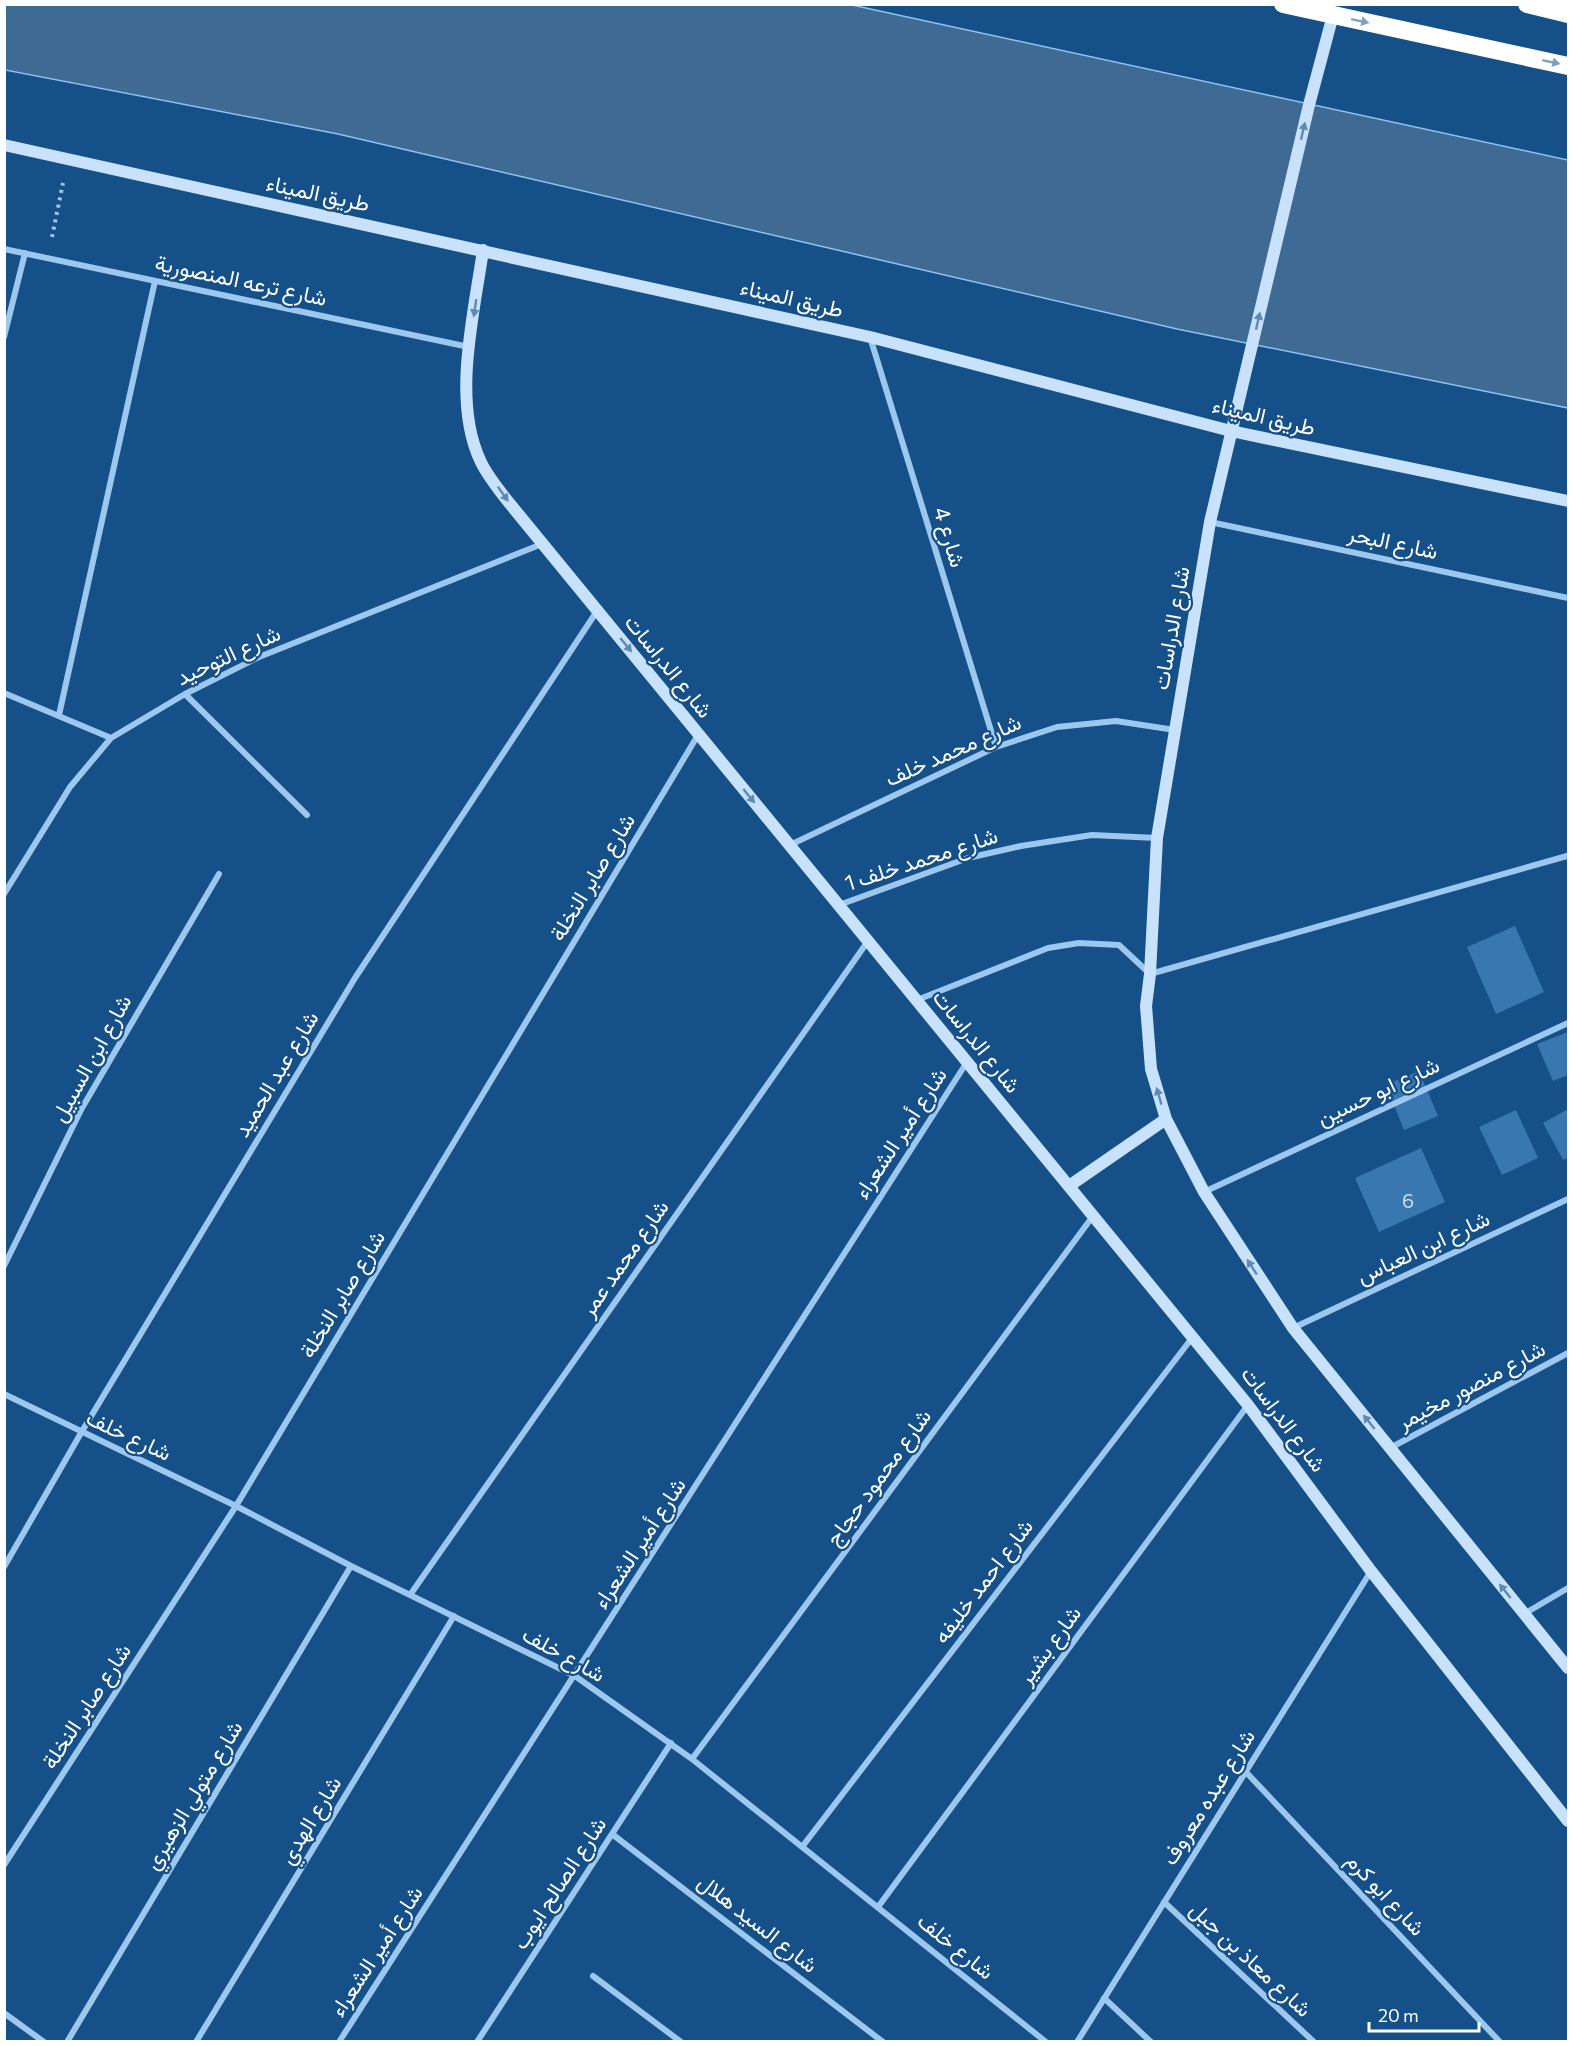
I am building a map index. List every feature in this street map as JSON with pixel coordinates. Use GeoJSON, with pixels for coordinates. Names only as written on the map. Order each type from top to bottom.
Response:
{"type":"FeatureCollection","features":[{"type":"Feature","properties":{"kind":"highway"},"geometry":{"type":"LineString","coordinates":[[1283,4],[1569,66]]}},
{"type":"Feature","properties":{"kind":"highway"},"geometry":{"type":"LineString","coordinates":[[1527,4],[1569,14]]}},
{"type":"Feature","properties":{"kind":"street","name":"شارع الدراسات"},"geometry":{"type":"LineString","coordinates":[[1333,15],[1210,522],[1157,838],[1150,974],[1146,1006],[1151,1069],[1166,1119],[1204,1192],[1293,1328],[1569,1668]]}},
{"type":"Feature","properties":{"kind":"street","name":"طريق الميناء"},"geometry":{"type":"LineString","coordinates":[[4,145],[870,337],[1231,431],[1569,501]]}},
{"type":"Feature","properties":{"kind":"street","name":"شارع ترعه المنصورية"},"geometry":{"type":"LineString","coordinates":[[4,249],[470,347]]}},
{"type":"Feature","properties":{"kind":"street","name":"شارع الدراسات"},"geometry":{"type":"LineString","coordinates":[[483,250],[470,347],[467,416],[480,461],[506,499],[1248,1405],[1371,1571],[1569,1821]]}},
{"type":"Feature","properties":{"kind":"street"},"geometry":{"type":"LineString","coordinates":[[4,337],[25,253]]}},
{"type":"Feature","properties":{"kind":"street"},"geometry":{"type":"LineString","coordinates":[[59,715],[155,280]]}},
{"type":"Feature","properties":{"kind":"street","name":"شارع 4"},"geometry":{"type":"LineString","coordinates":[[870,337],[996,747]]}},
{"type":"Feature","properties":{"kind":"street","name":"شارع البحر"},"geometry":{"type":"LineString","coordinates":[[1210,522],[1569,598]]}},
{"type":"Feature","properties":{"kind":"street","name":"شارع التوحيد"},"geometry":{"type":"LineString","coordinates":[[4,894],[70,787],[111,738],[185,694],[259,657],[542,544]]}},
{"type":"Feature","properties":{"kind":"street","name":"شارع عبد الحميد"},"geometry":{"type":"LineString","coordinates":[[4,1567],[81,1433],[355,978],[597,611]]}},
{"type":"Feature","properties":{"kind":"street"},"geometry":{"type":"LineString","coordinates":[[4,693],[111,738]]}},
{"type":"Feature","properties":{"kind":"street"},"geometry":{"type":"LineString","coordinates":[[185,694],[307,815]]}},
{"type":"Feature","properties":{"kind":"street","name":"شارع محمد خلف"},"geometry":{"type":"LineString","coordinates":[[789,845],[996,747],[1058,727],[1116,721],[1175,730]]}},
{"type":"Feature","properties":{"kind":"street","name":"شارع صابر النخلة"},"geometry":{"type":"LineString","coordinates":[[4,1865],[237,1506],[698,734]]}},
{"type":"Feature","properties":{"kind":"street","name":"شارع محمد خلف 1"},"geometry":{"type":"LineString","coordinates":[[838,905],[968,858],[1021,846],[1092,836],[1157,838]]}},
{"type":"Feature","properties":{"kind":"street"},"geometry":{"type":"LineString","coordinates":[[917,1001],[1048,948],[1079,943],[1119,945],[1150,974],[1567,856]]}},
{"type":"Feature","properties":{"kind":"street","name":"شارع ابن السبيل"},"geometry":{"type":"LineString","coordinates":[[4,1266],[82,1108],[219,874]]}},
{"type":"Feature","properties":{"kind":"street","name":"شارع محمد عمر"},"geometry":{"type":"LineString","coordinates":[[410,1595],[868,941]]}},
{"type":"Feature","properties":{"kind":"street","name":"شارع ابو حسين"},"geometry":{"type":"LineString","coordinates":[[1204,1192],[1569,1023]]}},
{"type":"Feature","properties":{"kind":"street","name":"شارع أمير الشعراء"},"geometry":{"type":"LineString","coordinates":[[339,2042],[967,1062]]}},
{"type":"Feature","properties":{"kind":"street"},"geometry":{"type":"LineString","coordinates":[[1069,1186],[1166,1119]]}},
{"type":"Feature","properties":{"kind":"street","name":"شارع ابن العباس"},"geometry":{"type":"LineString","coordinates":[[1293,1328],[1569,1199]]}},
{"type":"Feature","properties":{"kind":"street","name":"شارع محمود حجاج"},"geometry":{"type":"LineString","coordinates":[[692,1760],[1093,1216]]}},
{"type":"Feature","properties":{"kind":"street","name":"شارع احمد خليفه"},"geometry":{"type":"LineString","coordinates":[[802,1847],[1193,1337]]}},
{"type":"Feature","properties":{"kind":"street","name":"شارع منصور مخيمر"},"geometry":{"type":"LineString","coordinates":[[1390,1448],[1569,1353]]}},
{"type":"Feature","properties":{"kind":"street","name":"شارع خلف"},"geometry":{"type":"LineString","coordinates":[[4,1394],[237,1506],[351,1566],[575,1676],[671,1743],[1046,2042]]}},
{"type":"Feature","properties":{"kind":"street","name":"شارع بشير"},"geometry":{"type":"LineString","coordinates":[[878,1907],[1248,1405]]}},
{"type":"Feature","properties":{"kind":"street","name":"شارع متولي الزهيري"},"geometry":{"type":"LineString","coordinates":[[67,2042],[351,1566]]}},
{"type":"Feature","properties":{"kind":"street","name":"شارع عبده معروف"},"geometry":{"type":"LineString","coordinates":[[1077,2042],[1371,1571]]}},
{"type":"Feature","properties":{"kind":"street"},"geometry":{"type":"LineString","coordinates":[[1524,1614],[1569,1588]]}},
{"type":"Feature","properties":{"kind":"street","name":"شارع الهدي"},"geometry":{"type":"LineString","coordinates":[[196,2042],[454,1616]]}},
{"type":"Feature","properties":{"kind":"street","name":"شارع الصالح ايوب"},"geometry":{"type":"LineString","coordinates":[[477,2042],[671,1743]]}},
{"type":"Feature","properties":{"kind":"street","name":"شارع ابو كرم"},"geometry":{"type":"LineString","coordinates":[[1245,1771],[1500,2042]]}},
{"type":"Feature","properties":{"kind":"street","name":"شارع السيد هلال"},"geometry":{"type":"LineString","coordinates":[[612,1834],[883,2042]]}},
{"type":"Feature","properties":{"kind":"street","name":"شارع معاذ بن جبل"},"geometry":{"type":"LineString","coordinates":[[1164,1902],[1314,2042]]}},
{"type":"Feature","properties":{"kind":"street"},"geometry":{"type":"LineString","coordinates":[[593,1976],[681,2042]]}},
{"type":"Feature","properties":{"kind":"street"},"geometry":{"type":"LineString","coordinates":[[1104,1998],[1151,2042]]}},
{"type":"Feature","properties":{"kind":"street"},"geometry":{"type":"LineString","coordinates":[[4,2013],[44,2042]]}},
{"type":"Feature","properties":{"kind":"path"},"geometry":{"type":"LineString","coordinates":[[48,258],[68,159]]}},
{"type":"Feature","properties":{"kind":"water"},"geometry":{"type":"Polygon","coordinates":[[[4,5],[852,5],[1568,160],[1568,408],[1177,329],[338,134],[5,70],[4,5]]]}},
{"type":"Feature","properties":{"kind":"building"},"geometry":{"type":"Polygon","coordinates":[[[1515,926],[1544,992],[1496,1014],[1467,947],[1515,926]]]}},
{"type":"Feature","properties":{"kind":"building"},"geometry":{"type":"Polygon","coordinates":[[[1568,1032],[1568,1075],[1553,1081],[1537,1044],[1568,1032]]]}},
{"type":"Feature","properties":{"kind":"building"},"geometry":{"type":"Polygon","coordinates":[[[1419,1071],[1438,1116],[1404,1130],[1386,1085],[1419,1071]]]}},
{"type":"Feature","properties":{"kind":"building"},"geometry":{"type":"Polygon","coordinates":[[[1568,1109],[1568,1158],[1563,1160],[1543,1123],[1568,1109]]]}},
{"type":"Feature","properties":{"kind":"building"},"geometry":{"type":"Polygon","coordinates":[[[1516,1110],[1538,1158],[1502,1175],[1479,1127],[1516,1110]]]}},
{"type":"Feature","properties":{"kind":"building"},"geometry":{"type":"Polygon","coordinates":[[[1421,1148],[1445,1202],[1379,1232],[1355,1178],[1421,1148]]]}}]}
